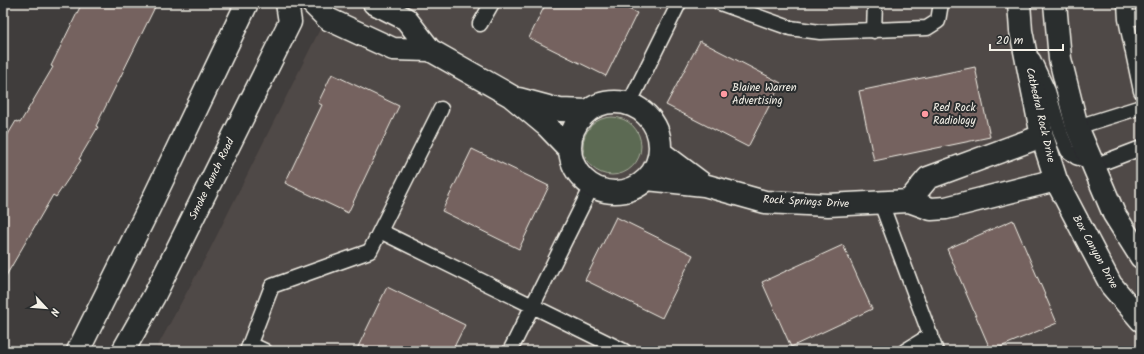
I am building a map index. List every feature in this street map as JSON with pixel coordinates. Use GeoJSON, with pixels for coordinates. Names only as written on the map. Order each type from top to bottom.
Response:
{"type":"FeatureCollection","features":[{"type":"Feature","properties":{"kind":"street"},"geometry":{"type":"LineString","coordinates":[[78,351],[153,201],[247,3]]}},
{"type":"Feature","properties":{"kind":"street","name":"Smoke Ranch Road"},"geometry":{"type":"LineString","coordinates":[[123,351],[154,296],[290,22],[287,3]]}},
{"type":"Feature","properties":{"kind":"street"},"geometry":{"type":"LineString","coordinates":[[312,3],[328,19],[393,49],[430,50]]}},
{"type":"Feature","properties":{"kind":"street"},"geometry":{"type":"LineString","coordinates":[[374,3],[406,19],[430,50],[510,96],[546,126],[570,150]]}},
{"type":"Feature","properties":{"kind":"street","name":"Cathedral Rock Drive"},"geometry":{"type":"LineString","coordinates":[[1019,3],[1022,36],[1042,136],[1056,180]]}},
{"type":"Feature","properties":{"kind":"street"},"geometry":{"type":"LineString","coordinates":[[1055,3],[1060,59],[1077,127],[1090,162],[1114,214],[1141,257]]}},
{"type":"Feature","properties":{"kind":"street"},"geometry":{"type":"LineString","coordinates":[[510,96],[560,110],[588,111]]}},
{"type":"Feature","properties":{"kind":"street"},"geometry":{"type":"LineString","coordinates":[[615,102],[630,104],[643,112],[653,123],[659,137],[660,152],[655,167],[647,179],[634,188],[620,192],[605,191],[592,186],[580,176],[573,164],[570,150],[571,135],[577,122],[588,111],[601,104],[615,102]]}},
{"type":"Feature","properties":{"kind":"street"},"geometry":{"type":"LineString","coordinates":[[909,201],[928,178],[1042,136]]}},
{"type":"Feature","properties":{"kind":"street","name":"Rock Springs Drive"},"geometry":{"type":"LineString","coordinates":[[660,152],[704,185]]}},
{"type":"Feature","properties":{"kind":"street","name":"Rock Springs Drive"},"geometry":{"type":"LineString","coordinates":[[647,179],[704,185],[765,202],[828,205],[909,201],[931,209],[946,208],[1056,180]]}},
{"type":"Feature","properties":{"kind":"street","name":"Box Canyon Drive"},"geometry":{"type":"LineString","coordinates":[[1056,180],[1111,285],[1141,320]]}},
{"type":"Feature","properties":{"kind":"lane"},"geometry":{"type":"LineString","coordinates":[[480,24],[492,3]]}},
{"type":"Feature","properties":{"kind":"lane"},"geometry":{"type":"LineString","coordinates":[[630,104],[679,3]]}},
{"type":"Feature","properties":{"kind":"lane"},"geometry":{"type":"LineString","coordinates":[[720,3],[790,28],[820,32],[926,28],[938,21],[941,3]]}},
{"type":"Feature","properties":{"kind":"lane"},"geometry":{"type":"LineString","coordinates":[[874,30],[875,3]]}},
{"type":"Feature","properties":{"kind":"lane"},"geometry":{"type":"LineString","coordinates":[[1125,3],[1126,19],[1140,84]]}},
{"type":"Feature","properties":{"kind":"lane"},"geometry":{"type":"LineString","coordinates":[[1126,19],[1141,17]]}},
{"type":"Feature","properties":{"kind":"lane"},"geometry":{"type":"LineString","coordinates":[[1022,36],[1048,91],[1061,135],[1068,151],[1076,157],[1099,164],[1141,148]]}},
{"type":"Feature","properties":{"kind":"lane"},"geometry":{"type":"LineString","coordinates":[[1077,127],[1141,107]]}},
{"type":"Feature","properties":{"kind":"lane"},"geometry":{"type":"LineString","coordinates":[[265,351],[248,347],[272,286],[370,251],[441,109]]}},
{"type":"Feature","properties":{"kind":"lane"},"geometry":{"type":"LineString","coordinates":[[510,351],[592,186]]}},
{"type":"Feature","properties":{"kind":"lane"},"geometry":{"type":"LineString","coordinates":[[881,203],[936,351]]}},
{"type":"Feature","properties":{"kind":"lane"},"geometry":{"type":"LineString","coordinates":[[380,231],[624,351]]}},
{"type":"Feature","properties":{"kind":"lane"},"geometry":{"type":"LineString","coordinates":[[905,351],[931,335]]}},
{"type":"Feature","properties":{"kind":"shaded area"},"geometry":{"type":"Polygon","coordinates":[[[333,3],[1141,3],[1141,351],[155,351],[209,251],[333,3]]]}},
{"type":"Feature","properties":{"kind":"green space"},"geometry":{"type":"Polygon","coordinates":[[[606,117],[618,117],[633,125],[641,140],[641,152],[633,167],[618,175],[606,175],[591,167],[583,152],[583,140],[591,125],[606,117]]]}},
{"type":"Feature","properties":{"kind":"building"},"geometry":{"type":"Polygon","coordinates":[[[82,3],[157,3],[96,126],[98,127],[79,159],[81,160],[56,197],[53,195],[3,281],[3,143],[16,121],[20,123],[53,67],[51,66],[82,3]]]}},
{"type":"Feature","properties":{"kind":"building"},"geometry":{"type":"Polygon","coordinates":[[[546,3],[616,3],[637,13],[606,76],[529,38],[546,3]]]}},
{"type":"Feature","properties":{"kind":"building","name":"Blaine Warren Advertising"},"geometry":{"type":"Polygon","coordinates":[[[700,41],[781,83],[748,147],[666,105],[700,41]]]}},
{"type":"Feature","properties":{"kind":"building","name":"Red Rock Radiology"},"geometry":{"type":"Polygon","coordinates":[[[975,67],[990,137],[874,161],[859,91],[975,67]]]}},
{"type":"Feature","properties":{"kind":"building"},"geometry":{"type":"Polygon","coordinates":[[[332,74],[399,106],[348,213],[285,183],[322,105],[318,103],[332,74]]]}},
{"type":"Feature","properties":{"kind":"building"},"geometry":{"type":"Polygon","coordinates":[[[472,149],[549,186],[519,249],[442,211],[472,149]]]}},
{"type":"Feature","properties":{"kind":"building"},"geometry":{"type":"Polygon","coordinates":[[[616,217],[693,255],[662,318],[585,280],[616,217]]]}},
{"type":"Feature","properties":{"kind":"building"},"geometry":{"type":"Polygon","coordinates":[[[1013,220],[1057,323],[991,351],[947,249],[1013,220]]]}},
{"type":"Feature","properties":{"kind":"building"},"geometry":{"type":"Polygon","coordinates":[[[843,245],[872,309],[791,347],[762,282],[843,245]]]}},
{"type":"Feature","properties":{"kind":"building"},"geometry":{"type":"Polygon","coordinates":[[[387,287],[465,325],[452,351],[356,351],[387,287]]]}},
{"type":"Feature","properties":{"kind":"place","name":"Blaine Warren Advertising"},"geometry":{"type":"Point","coordinates":[724,94]}},
{"type":"Feature","properties":{"kind":"place","name":"Red Rock Radiology"},"geometry":{"type":"Point","coordinates":[925,114]}}]}
